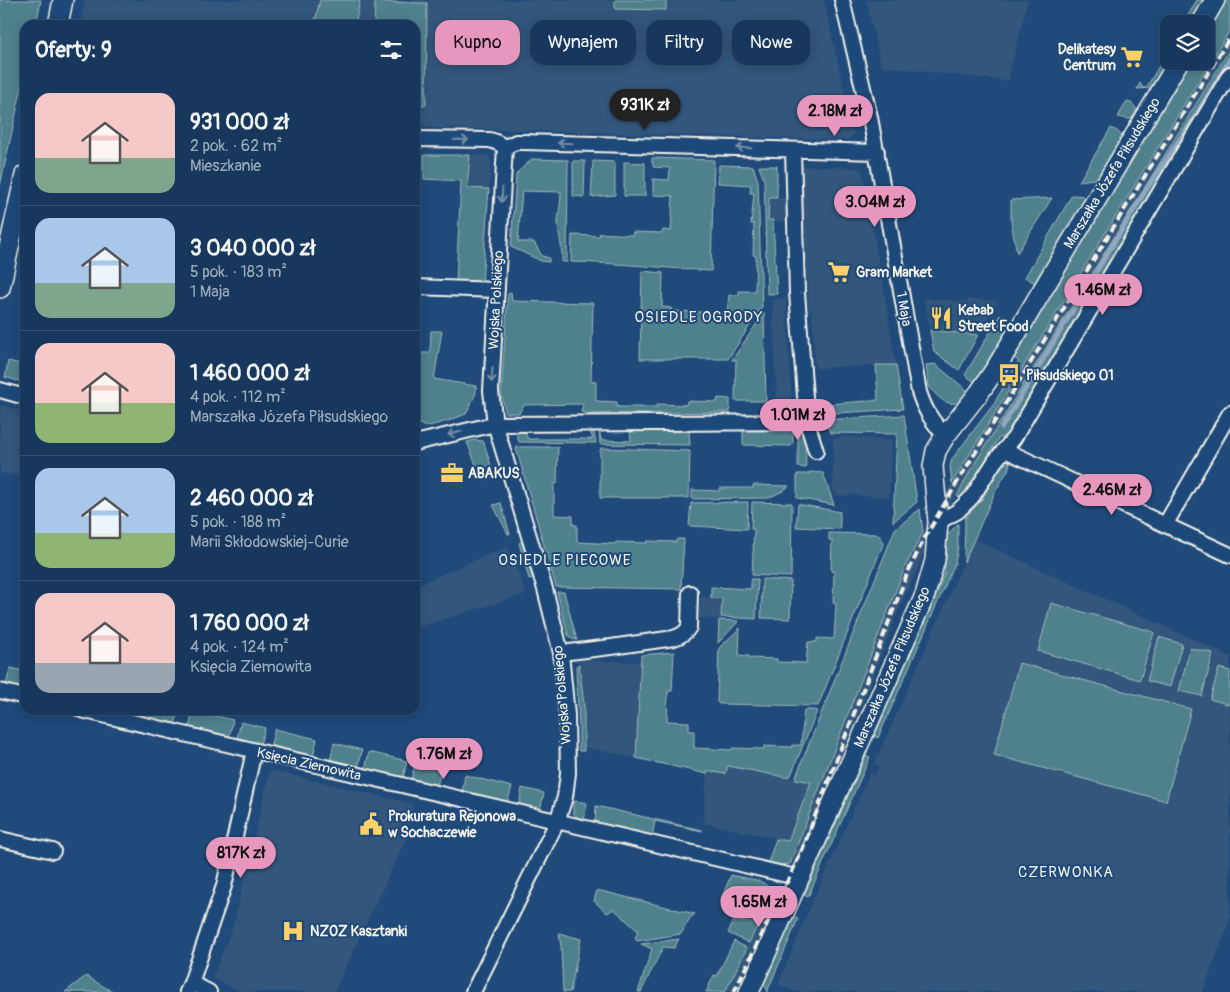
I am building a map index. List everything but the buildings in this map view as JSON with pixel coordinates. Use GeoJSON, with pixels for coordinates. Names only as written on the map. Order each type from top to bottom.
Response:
{"type":"FeatureCollection","features":[{"type":"Feature","properties":{"kind":"main road"},"geometry":{"type":"LineString","coordinates":[[59,20],[63,0]]}},
{"type":"Feature","properties":{"kind":"main road"},"geometry":{"type":"LineString","coordinates":[[1206,15],[1215,0]]}},
{"type":"Feature","properties":{"kind":"main road","name":"Marszałka Józefa Piłsudskiego"},"geometry":{"type":"LineString","coordinates":[[749,992],[925,595],[935,560],[938,522],[933,466],[936,451],[996,368],[1174,70]]}},
{"type":"Feature","properties":{"kind":"main road"},"geometry":{"type":"LineString","coordinates":[[0,288],[20,198]]}},
{"type":"Feature","properties":{"kind":"street","name":"1 Maja"},"geometry":{"type":"LineString","coordinates":[[842,0],[856,53],[877,152],[919,392],[930,418],[945,436]]}},
{"type":"Feature","properties":{"kind":"street"},"geometry":{"type":"LineString","coordinates":[[938,522],[958,511],[972,497],[995,461],[1014,438],[1230,74]]}},
{"type":"Feature","properties":{"kind":"street"},"geometry":{"type":"LineString","coordinates":[[420,139],[490,140],[506,147],[516,142],[523,142],[877,152]]}},
{"type":"Feature","properties":{"kind":"street","name":"Wojska Polskiego"},"geometry":{"type":"LineString","coordinates":[[473,992],[557,822],[568,773],[567,715],[561,653],[545,589],[495,424],[490,391],[506,147]]}},
{"type":"Feature","properties":{"kind":"street"},"geometry":{"type":"LineString","coordinates":[[793,150],[797,293],[807,422],[816,451]]}},
{"type":"Feature","properties":{"kind":"street"},"geometry":{"type":"LineString","coordinates":[[420,287],[497,290]]}},
{"type":"Feature","properties":{"kind":"street"},"geometry":{"type":"LineString","coordinates":[[0,390],[20,396]]}},
{"type":"Feature","properties":{"kind":"street"},"geometry":{"type":"LineString","coordinates":[[1165,525],[1230,413]]}},
{"type":"Feature","properties":{"kind":"street"},"geometry":{"type":"LineString","coordinates":[[420,442],[495,424],[807,422]]}},
{"type":"Feature","properties":{"kind":"street"},"geometry":{"type":"LineString","coordinates":[[1004,450],[1230,555]]}},
{"type":"Feature","properties":{"kind":"street"},"geometry":{"type":"LineString","coordinates":[[561,653],[680,636],[689,627],[690,593]]}},
{"type":"Feature","properties":{"kind":"street"},"geometry":{"type":"LineString","coordinates":[[0,691],[20,696]]}},
{"type":"Feature","properties":{"kind":"street","name":"Księcia Ziemowita"},"geometry":{"type":"LineString","coordinates":[[102,715],[800,878]]}},
{"type":"Feature","properties":{"kind":"street"},"geometry":{"type":"LineString","coordinates":[[209,992],[189,988],[224,886],[254,751]]}},
{"type":"Feature","properties":{"kind":"street"},"geometry":{"type":"LineString","coordinates":[[0,839],[53,851]]}},
{"type":"Feature","properties":{"kind":"shaded area"},"geometry":{"type":"Polygon","coordinates":[[[85,0],[824,0],[854,134],[848,140],[420,126],[420,20],[81,20],[85,0]]]}},
{"type":"Feature","properties":{"kind":"shaded area"},"geometry":{"type":"Polygon","coordinates":[[[866,0],[1028,0],[1008,81],[881,66],[866,0]]]}},
{"type":"Feature","properties":{"kind":"shaded area"},"geometry":{"type":"Polygon","coordinates":[[[1230,30],[1230,49],[970,471],[931,539],[896,616],[798,868],[790,864],[905,567],[923,532],[1205,70],[1215,70],[1215,54],[1230,30]]]}},
{"type":"Feature","properties":{"kind":"shaded area"},"geometry":{"type":"Polygon","coordinates":[[[470,155],[488,155],[491,160],[489,189],[467,188],[470,155]]]}},
{"type":"Feature","properties":{"kind":"shaded area"},"geometry":{"type":"Polygon","coordinates":[[[801,166],[859,168],[862,171],[896,365],[815,368],[812,311],[808,311],[801,166]]]}},
{"type":"Feature","properties":{"kind":"shaded area"},"geometry":{"type":"Polygon","coordinates":[[[769,198],[791,198],[790,222],[768,220],[769,198]]]}},
{"type":"Feature","properties":{"kind":"shaded area"},"geometry":{"type":"Polygon","coordinates":[[[786,298],[792,405],[777,406],[772,299],[786,298]]]}},
{"type":"Feature","properties":{"kind":"shaded area"},"geometry":{"type":"Polygon","coordinates":[[[924,298],[967,302],[968,299],[998,301],[978,335],[930,330],[924,298]]]}},
{"type":"Feature","properties":{"kind":"shaded area"},"geometry":{"type":"Polygon","coordinates":[[[0,405],[20,411],[20,477],[0,473],[0,405]]]}},
{"type":"Feature","properties":{"kind":"shaded area"},"geometry":{"type":"Polygon","coordinates":[[[848,437],[892,440],[889,497],[837,495],[833,491],[833,438],[848,437]]]}},
{"type":"Feature","properties":{"kind":"shaded area"},"geometry":{"type":"Polygon","coordinates":[[[974,539],[1230,656],[1230,920],[1203,992],[797,992],[778,985],[811,905],[870,773],[875,775],[879,767],[874,764],[974,539]]]}},
{"type":"Feature","properties":{"kind":"shaded area"},"geometry":{"type":"Polygon","coordinates":[[[508,546],[526,594],[420,626],[420,584],[508,546]]]}},
{"type":"Feature","properties":{"kind":"shaded area"},"geometry":{"type":"Polygon","coordinates":[[[701,597],[722,598],[721,619],[699,618],[701,597]]]}},
{"type":"Feature","properties":{"kind":"shaded area"},"geometry":{"type":"Polygon","coordinates":[[[579,660],[640,662],[636,758],[584,747],[584,703],[579,660]]]}},
{"type":"Feature","properties":{"kind":"shaded area"},"geometry":{"type":"Polygon","coordinates":[[[727,766],[811,782],[788,841],[703,823],[707,771],[727,766]]]}},
{"type":"Feature","properties":{"kind":"shaded area"},"geometry":{"type":"Polygon","coordinates":[[[270,770],[413,804],[405,841],[334,992],[242,992],[212,978],[233,926],[270,770]]]}},
{"type":"Feature","properties":{"kind":"shaded area"},"geometry":{"type":"Polygon","coordinates":[[[774,890],[785,894],[738,992],[725,992],[774,890]]]}},
{"type":"Feature","properties":{"kind":"green space"},"geometry":{"type":"Polygon","coordinates":[[[0,0],[41,0],[37,20],[20,20],[20,96],[0,186],[0,0]]]}},
{"type":"Feature","properties":{"kind":"green space"},"geometry":{"type":"Polygon","coordinates":[[[320,0],[360,0],[356,20],[315,20],[320,0]]]}},
{"type":"Feature","properties":{"kind":"green space"},"geometry":{"type":"Polygon","coordinates":[[[615,0],[666,0],[666,10],[615,9],[615,0]]]}},
{"type":"Feature","properties":{"kind":"green space"},"geometry":{"type":"Polygon","coordinates":[[[1197,0],[1204,0],[1195,15],[1188,15],[1197,0]]]}},
{"type":"Feature","properties":{"kind":"green space"},"geometry":{"type":"Polygon","coordinates":[[[1225,0],[1230,0],[1230,30],[1215,54],[1215,17],[1225,0]]]}},
{"type":"Feature","properties":{"kind":"green space"},"geometry":{"type":"Polygon","coordinates":[[[375,2],[427,3],[426,105],[420,105],[420,20],[374,20],[375,2]]]}},
{"type":"Feature","properties":{"kind":"green space"},"geometry":{"type":"Polygon","coordinates":[[[1230,49],[1230,66],[1010,433],[998,439],[965,495],[960,499],[957,496],[970,471],[1230,49]]]}},
{"type":"Feature","properties":{"kind":"green space"},"geometry":{"type":"Polygon","coordinates":[[[1160,64],[1160,70],[1163,70],[1154,85],[1149,88],[1137,89],[1140,83],[1144,88],[1160,64]]]}},
{"type":"Feature","properties":{"kind":"green space"},"geometry":{"type":"Polygon","coordinates":[[[1183,70],[1205,70],[952,483],[950,466],[952,459],[993,405],[1019,361],[1013,358],[1183,70]]]}},
{"type":"Feature","properties":{"kind":"green space"},"geometry":{"type":"Polygon","coordinates":[[[1127,101],[1135,107],[1135,117],[1129,119],[1118,117],[1127,101]]]}},
{"type":"Feature","properties":{"kind":"green space"},"geometry":{"type":"Polygon","coordinates":[[[1111,128],[1119,133],[1121,139],[1100,176],[1094,179],[1079,181],[1111,128]]]}},
{"type":"Feature","properties":{"kind":"green space"},"geometry":{"type":"Polygon","coordinates":[[[424,155],[470,155],[467,188],[489,189],[482,283],[456,282],[461,181],[424,179],[424,155]]]}},
{"type":"Feature","properties":{"kind":"green space"},"geometry":{"type":"Polygon","coordinates":[[[652,158],[714,160],[711,271],[571,262],[572,235],[599,236],[600,233],[632,235],[633,232],[662,233],[663,230],[671,231],[673,196],[653,195],[653,179],[669,180],[670,168],[653,167],[652,158]]]}},
{"type":"Feature","properties":{"kind":"green space"},"geometry":{"type":"Polygon","coordinates":[[[532,159],[568,160],[567,262],[562,262],[558,226],[561,192],[522,191],[518,242],[534,242],[542,256],[549,258],[549,262],[541,261],[511,247],[516,176],[532,159]]]}},
{"type":"Feature","properties":{"kind":"green space"},"geometry":{"type":"Polygon","coordinates":[[[573,161],[585,161],[584,197],[573,196],[573,161]]]}},
{"type":"Feature","properties":{"kind":"green space"},"geometry":{"type":"Polygon","coordinates":[[[593,161],[615,162],[615,195],[591,197],[593,161]]]}},
{"type":"Feature","properties":{"kind":"green space"},"geometry":{"type":"Polygon","coordinates":[[[624,162],[645,163],[645,196],[624,196],[624,162]]]}},
{"type":"Feature","properties":{"kind":"green space"},"geometry":{"type":"Polygon","coordinates":[[[719,165],[753,166],[758,181],[762,307],[728,359],[640,359],[642,271],[663,273],[662,307],[671,308],[672,311],[727,313],[729,295],[739,295],[739,291],[755,291],[756,256],[753,255],[754,224],[751,224],[754,193],[750,193],[751,185],[718,183],[719,165]]]}},
{"type":"Feature","properties":{"kind":"green space"},"geometry":{"type":"Polygon","coordinates":[[[759,166],[777,166],[777,198],[769,198],[768,220],[773,220],[777,294],[767,294],[764,180],[759,166]]]}},
{"type":"Feature","properties":{"kind":"green space"},"geometry":{"type":"Polygon","coordinates":[[[1072,195],[1083,196],[1085,202],[1035,283],[1025,277],[1072,195]]]}},
{"type":"Feature","properties":{"kind":"green space"},"geometry":{"type":"Polygon","coordinates":[[[1052,198],[1017,253],[1011,222],[1011,200],[1052,198]]]}},
{"type":"Feature","properties":{"kind":"green space"},"geometry":{"type":"Polygon","coordinates":[[[511,292],[512,301],[593,303],[591,381],[596,381],[596,401],[617,402],[617,407],[657,407],[657,404],[686,405],[687,401],[717,402],[718,398],[730,399],[730,412],[590,414],[581,412],[583,404],[524,405],[519,413],[506,413],[501,394],[508,294],[511,292]]]}},
{"type":"Feature","properties":{"kind":"green space"},"geometry":{"type":"Polygon","coordinates":[[[764,313],[766,401],[735,401],[736,360],[732,360],[764,313]]]}},
{"type":"Feature","properties":{"kind":"green space"},"geometry":{"type":"Polygon","coordinates":[[[1000,315],[1006,332],[975,382],[965,375],[1000,315]]]}},
{"type":"Feature","properties":{"kind":"green space"},"geometry":{"type":"Polygon","coordinates":[[[930,330],[978,335],[959,370],[934,352],[930,330]]]}},
{"type":"Feature","properties":{"kind":"green space"},"geometry":{"type":"Polygon","coordinates":[[[431,331],[442,331],[434,379],[476,386],[476,393],[466,414],[425,427],[420,424],[420,353],[430,353],[431,331]]]}},
{"type":"Feature","properties":{"kind":"green space"},"geometry":{"type":"Polygon","coordinates":[[[8,361],[20,364],[20,382],[5,377],[8,361]]]}},
{"type":"Feature","properties":{"kind":"green space"},"geometry":{"type":"Polygon","coordinates":[[[935,364],[968,391],[960,401],[955,403],[946,402],[938,397],[929,386],[926,365],[935,364]]]}},
{"type":"Feature","properties":{"kind":"green space"},"geometry":{"type":"Polygon","coordinates":[[[876,365],[896,365],[903,409],[820,414],[818,405],[878,400],[876,365]]]}},
{"type":"Feature","properties":{"kind":"green space"},"geometry":{"type":"Polygon","coordinates":[[[904,415],[917,502],[893,522],[897,434],[831,433],[823,420],[904,415]]]}},
{"type":"Feature","properties":{"kind":"green space"},"geometry":{"type":"Polygon","coordinates":[[[793,426],[793,443],[791,446],[743,445],[743,427],[793,426]]]}},
{"type":"Feature","properties":{"kind":"green space"},"geometry":{"type":"Polygon","coordinates":[[[798,426],[805,429],[806,468],[798,467],[798,426]]]}},
{"type":"Feature","properties":{"kind":"green space"},"geometry":{"type":"Polygon","coordinates":[[[515,429],[523,429],[528,439],[593,439],[589,429],[593,429],[596,443],[519,442],[515,429]]]}},
{"type":"Feature","properties":{"kind":"green space"},"geometry":{"type":"Polygon","coordinates":[[[599,429],[601,440],[631,441],[630,429],[689,430],[690,445],[600,444],[599,429]]]}},
{"type":"Feature","properties":{"kind":"green space"},"geometry":{"type":"Polygon","coordinates":[[[483,441],[494,476],[482,480],[467,442],[483,441]]]}},
{"type":"Feature","properties":{"kind":"green space"},"geometry":{"type":"Polygon","coordinates":[[[516,447],[558,447],[557,484],[554,484],[554,515],[573,516],[573,525],[577,525],[577,542],[615,544],[616,542],[676,542],[677,539],[684,539],[681,589],[556,587],[516,447]]]}},
{"type":"Feature","properties":{"kind":"green space"},"geometry":{"type":"Polygon","coordinates":[[[601,448],[690,451],[689,498],[600,498],[601,448]]]}},
{"type":"Feature","properties":{"kind":"green space"},"geometry":{"type":"Polygon","coordinates":[[[1005,463],[1010,463],[1008,470],[995,492],[964,562],[965,518],[982,499],[999,469],[1005,463]]]}},
{"type":"Feature","properties":{"kind":"green space"},"geometry":{"type":"Polygon","coordinates":[[[809,472],[823,473],[834,505],[797,498],[797,474],[809,474],[809,472]]]}},
{"type":"Feature","properties":{"kind":"green space"},"geometry":{"type":"Polygon","coordinates":[[[753,485],[789,486],[768,498],[692,499],[692,490],[720,491],[720,488],[753,488],[753,485]]]}},
{"type":"Feature","properties":{"kind":"green space"},"geometry":{"type":"Polygon","coordinates":[[[748,502],[747,529],[689,525],[691,503],[748,502]]]}},
{"type":"Feature","properties":{"kind":"green space"},"geometry":{"type":"Polygon","coordinates":[[[752,502],[792,503],[791,577],[752,575],[754,529],[751,529],[752,502]]]}},
{"type":"Feature","properties":{"kind":"green space"},"geometry":{"type":"Polygon","coordinates":[[[501,503],[510,534],[508,534],[493,505],[501,503]]]}},
{"type":"Feature","properties":{"kind":"green space"},"geometry":{"type":"Polygon","coordinates":[[[798,504],[840,512],[840,529],[796,527],[798,504]]]}},
{"type":"Feature","properties":{"kind":"green space"},"geometry":{"type":"Polygon","coordinates":[[[920,509],[923,532],[905,567],[790,864],[780,865],[768,862],[776,839],[788,841],[811,782],[795,779],[895,529],[920,509]]]}},
{"type":"Feature","properties":{"kind":"green space"},"geometry":{"type":"Polygon","coordinates":[[[958,524],[958,547],[955,563],[878,738],[874,736],[944,574],[946,539],[948,534],[958,524]]]}},
{"type":"Feature","properties":{"kind":"green space"},"geometry":{"type":"Polygon","coordinates":[[[829,533],[878,534],[884,542],[818,706],[719,704],[717,702],[719,648],[740,628],[739,655],[749,656],[749,658],[777,659],[777,662],[806,663],[808,642],[817,642],[817,638],[834,639],[836,604],[833,603],[834,572],[831,571],[832,540],[829,540],[829,533]]]}},
{"type":"Feature","properties":{"kind":"green space"},"geometry":{"type":"Polygon","coordinates":[[[523,540],[533,578],[529,579],[519,543],[523,540]]]}},
{"type":"Feature","properties":{"kind":"green space"},"geometry":{"type":"Polygon","coordinates":[[[751,579],[758,579],[756,619],[721,617],[722,598],[711,598],[711,587],[751,589],[751,579]]]}},
{"type":"Feature","properties":{"kind":"green space"},"geometry":{"type":"Polygon","coordinates":[[[762,579],[791,581],[790,619],[761,618],[762,579]]]}},
{"type":"Feature","properties":{"kind":"green space"},"geometry":{"type":"Polygon","coordinates":[[[557,592],[564,592],[577,640],[572,639],[568,635],[557,592]]]}},
{"type":"Feature","properties":{"kind":"green space"},"geometry":{"type":"Polygon","coordinates":[[[1051,603],[1154,632],[1140,680],[1038,651],[1051,603]]]}},
{"type":"Feature","properties":{"kind":"green space"},"geometry":{"type":"Polygon","coordinates":[[[719,620],[738,622],[718,643],[719,620]]]}},
{"type":"Feature","properties":{"kind":"green space"},"geometry":{"type":"Polygon","coordinates":[[[1159,637],[1182,644],[1170,687],[1147,681],[1159,637]]]}},
{"type":"Feature","properties":{"kind":"green space"},"geometry":{"type":"Polygon","coordinates":[[[1190,648],[1213,653],[1202,696],[1179,691],[1190,648]]]}},
{"type":"Feature","properties":{"kind":"green space"},"geometry":{"type":"Polygon","coordinates":[[[674,652],[672,691],[668,691],[667,721],[689,722],[689,731],[694,731],[694,748],[732,750],[732,748],[764,749],[764,746],[792,747],[793,745],[801,745],[804,710],[817,711],[791,775],[784,777],[728,766],[725,774],[708,771],[707,774],[636,758],[641,655],[674,652]]]}},
{"type":"Feature","properties":{"kind":"green space"},"geometry":{"type":"Polygon","coordinates":[[[1019,663],[1191,709],[1166,801],[994,755],[1019,663]]]}},
{"type":"Feature","properties":{"kind":"green space"},"geometry":{"type":"Polygon","coordinates":[[[579,664],[584,704],[584,751],[579,751],[576,666],[579,664]]]}},
{"type":"Feature","properties":{"kind":"green space"},"geometry":{"type":"Polygon","coordinates":[[[10,668],[20,670],[20,689],[6,685],[10,668]]]}},
{"type":"Feature","properties":{"kind":"green space"},"geometry":{"type":"Polygon","coordinates":[[[1219,668],[1230,671],[1230,705],[1210,699],[1219,668]]]}},
{"type":"Feature","properties":{"kind":"green space"},"geometry":{"type":"Polygon","coordinates":[[[132,715],[178,715],[175,725],[132,715]]]}},
{"type":"Feature","properties":{"kind":"green space"},"geometry":{"type":"Polygon","coordinates":[[[192,715],[211,715],[233,720],[229,737],[189,728],[192,715]]]}},
{"type":"Feature","properties":{"kind":"green space"},"geometry":{"type":"Polygon","coordinates":[[[241,722],[265,728],[260,744],[237,738],[241,722]]]}},
{"type":"Feature","properties":{"kind":"green space"},"geometry":{"type":"Polygon","coordinates":[[[275,729],[317,739],[313,757],[270,747],[275,729]]]}},
{"type":"Feature","properties":{"kind":"green space"},"geometry":{"type":"Polygon","coordinates":[[[334,743],[362,750],[358,768],[330,761],[334,743]]]}},
{"type":"Feature","properties":{"kind":"green space"},"geometry":{"type":"Polygon","coordinates":[[[369,752],[407,761],[403,778],[365,769],[369,752]]]}},
{"type":"Feature","properties":{"kind":"green space"},"geometry":{"type":"Polygon","coordinates":[[[866,755],[870,757],[808,897],[804,895],[866,755]]]}},
{"type":"Feature","properties":{"kind":"green space"},"geometry":{"type":"Polygon","coordinates":[[[415,763],[441,770],[437,786],[411,780],[415,763]]]}},
{"type":"Feature","properties":{"kind":"green space"},"geometry":{"type":"Polygon","coordinates":[[[465,775],[512,787],[507,803],[462,792],[465,775]]]}},
{"type":"Feature","properties":{"kind":"green space"},"geometry":{"type":"Polygon","coordinates":[[[522,788],[544,793],[540,810],[519,806],[522,788]]]}},
{"type":"Feature","properties":{"kind":"green space"},"geometry":{"type":"Polygon","coordinates":[[[573,802],[587,803],[584,821],[580,820],[573,813],[573,802]]]}},
{"type":"Feature","properties":{"kind":"green space"},"geometry":{"type":"Polygon","coordinates":[[[596,806],[702,831],[655,821],[652,837],[595,823],[596,806]]]}},
{"type":"Feature","properties":{"kind":"green space"},"geometry":{"type":"Polygon","coordinates":[[[731,875],[757,880],[767,886],[770,891],[771,898],[749,943],[728,933],[734,920],[745,922],[722,903],[721,899],[731,875]]]}},
{"type":"Feature","properties":{"kind":"green space"},"geometry":{"type":"Polygon","coordinates":[[[597,890],[695,914],[690,918],[681,934],[637,941],[635,938],[638,931],[614,909],[607,913],[594,901],[597,890]]]}},
{"type":"Feature","properties":{"kind":"green space"},"geometry":{"type":"Polygon","coordinates":[[[792,916],[798,919],[768,992],[764,983],[792,916]]]}},
{"type":"Feature","properties":{"kind":"green space"},"geometry":{"type":"Polygon","coordinates":[[[559,933],[581,939],[570,992],[563,992],[559,933]]]}},
{"type":"Feature","properties":{"kind":"green space"},"geometry":{"type":"Polygon","coordinates":[[[679,939],[674,948],[663,947],[641,992],[638,992],[652,949],[641,944],[679,939]]]}},
{"type":"Feature","properties":{"kind":"green space"},"geometry":{"type":"Polygon","coordinates":[[[734,941],[747,948],[725,992],[706,992],[714,975],[717,976],[734,941]]]}},
{"type":"Feature","properties":{"kind":"green space"},"geometry":{"type":"Polygon","coordinates":[[[86,976],[113,992],[65,992],[86,976]]]}},
{"type":"Feature","properties":{"kind":"waterway"},"geometry":{"type":"LineString","coordinates":[[1002,427],[1147,188],[1189,126],[1230,59]]}},
{"type":"Feature","properties":{"kind":"railway"},"geometry":{"type":"LineString","coordinates":[[734,992],[801,853],[907,574],[924,539],[1230,37]]}},
{"type":"Feature","properties":{"kind":"place","name":"Delikatesy Centrum"},"geometry":{"type":"Point","coordinates":[1132,57]}},
{"type":"Feature","properties":{"kind":"place","name":"Gram Market"},"geometry":{"type":"Point","coordinates":[839,272]}},
{"type":"Feature","properties":{"kind":"place","name":"Kebab Street Food"},"geometry":{"type":"Point","coordinates":[941,318]}},
{"type":"Feature","properties":{"kind":"place","name":"Piłsudskiego 01"},"geometry":{"type":"Point","coordinates":[1009,375]}},
{"type":"Feature","properties":{"kind":"place","name":"ABAKUS"},"geometry":{"type":"Point","coordinates":[452,473]}},
{"type":"Feature","properties":{"kind":"place","name":"Prokuratura Rejonowa w Sochaczewie"},"geometry":{"type":"Point","coordinates":[371,824]}},
{"type":"Feature","properties":{"kind":"place","name":"NZOZ Kasztanki"},"geometry":{"type":"Point","coordinates":[293,931]}},
{"type":"Feature","properties":{"kind":"district","name":"OSIEDLE OGRODY"},"geometry":{"type":"Point","coordinates":[699,317]}},
{"type":"Feature","properties":{"kind":"district","name":"OSIEDLE PIECOWE"},"geometry":{"type":"Point","coordinates":[565,560]}},
{"type":"Feature","properties":{"kind":"district","name":"CZERWONKA"},"geometry":{"type":"Point","coordinates":[1066,872]}}]}
